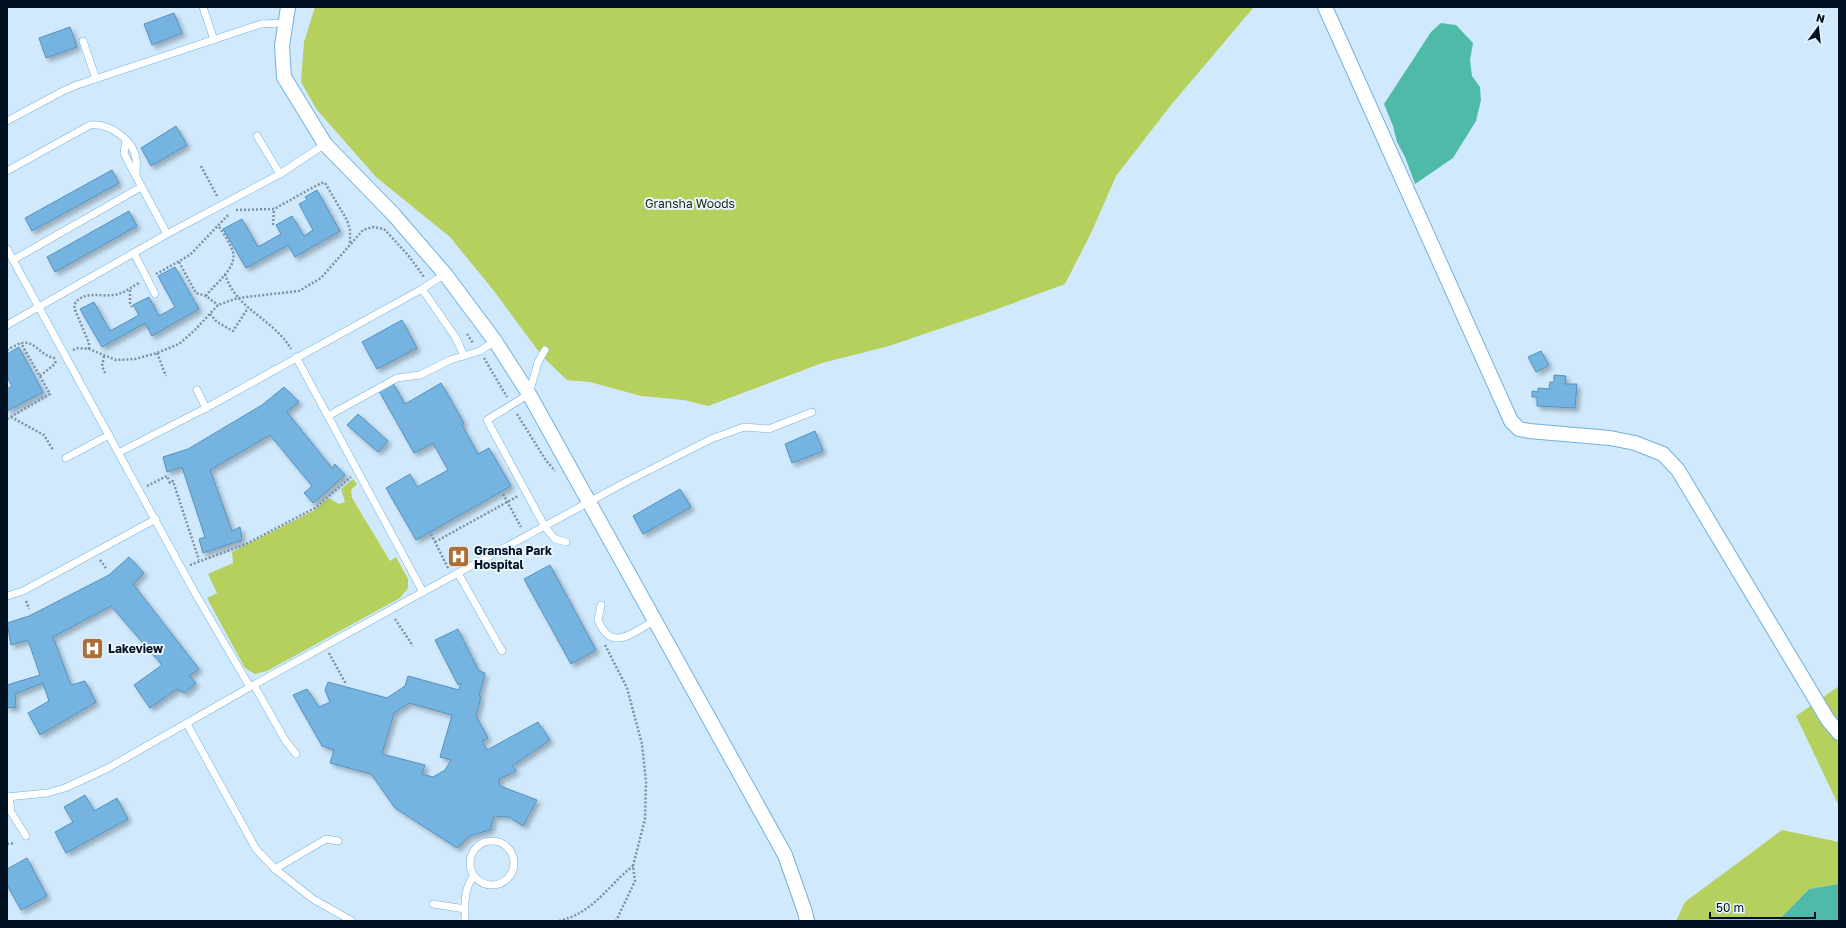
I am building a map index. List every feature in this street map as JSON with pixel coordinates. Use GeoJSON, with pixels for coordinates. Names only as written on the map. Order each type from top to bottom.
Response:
{"type":"FeatureCollection","features":[{"type":"Feature","properties":{"kind":"street"},"geometry":{"type":"LineString","coordinates":[[288,7],[284,23],[282,46],[284,77],[325,144],[394,215],[445,274],[495,341],[529,394],[654,622],[785,855],[807,921]]}},
{"type":"Feature","properties":{"kind":"street"},"geometry":{"type":"LineString","coordinates":[[1325,7],[1511,422],[1519,429],[1529,432],[1610,438],[1635,443],[1663,454],[1678,470],[1828,720],[1839,733]]}},
{"type":"Feature","properties":{"kind":"lane"},"geometry":{"type":"LineString","coordinates":[[203,7],[214,40]]}},
{"type":"Feature","properties":{"kind":"lane"},"geometry":{"type":"LineString","coordinates":[[7,121],[63,90],[96,78],[261,24],[284,23]]}},
{"type":"Feature","properties":{"kind":"lane"},"geometry":{"type":"LineString","coordinates":[[83,41],[96,78]]}},
{"type":"Feature","properties":{"kind":"lane"},"geometry":{"type":"LineString","coordinates":[[7,171],[90,125],[96,124],[114,130],[126,140],[136,158],[136,174],[141,187],[167,234]]}},
{"type":"Feature","properties":{"kind":"lane"},"geometry":{"type":"LineString","coordinates":[[257,136],[280,174]]}},
{"type":"Feature","properties":{"kind":"lane"},"geometry":{"type":"LineString","coordinates":[[7,326],[167,234],[280,174],[325,144]]}},
{"type":"Feature","properties":{"kind":"lane"},"geometry":{"type":"LineString","coordinates":[[13,260],[141,187]]}},
{"type":"Feature","properties":{"kind":"lane"},"geometry":{"type":"LineString","coordinates":[[7,249],[183,569],[252,686],[285,740],[296,754]]}},
{"type":"Feature","properties":{"kind":"lane"},"geometry":{"type":"LineString","coordinates":[[134,253],[155,294]]}},
{"type":"Feature","properties":{"kind":"lane"},"geometry":{"type":"LineString","coordinates":[[120,452],[206,408],[296,357],[430,285],[445,274]]}},
{"type":"Feature","properties":{"kind":"lane"},"geometry":{"type":"LineString","coordinates":[[422,289],[456,338],[464,356]]}},
{"type":"Feature","properties":{"kind":"lane"},"geometry":{"type":"LineString","coordinates":[[328,416],[397,378],[420,374],[450,360],[480,351],[495,341]]}},
{"type":"Feature","properties":{"kind":"lane"},"geometry":{"type":"LineString","coordinates":[[545,350],[538,362],[529,394],[487,420],[545,527],[555,539],[566,542]]}},
{"type":"Feature","properties":{"kind":"lane"},"geometry":{"type":"LineString","coordinates":[[296,357],[423,592]]}},
{"type":"Feature","properties":{"kind":"lane"},"geometry":{"type":"LineString","coordinates":[[197,390],[206,408]]}},
{"type":"Feature","properties":{"kind":"lane"},"geometry":{"type":"LineString","coordinates":[[26,836],[11,812],[8,796],[47,792],[78,783],[108,768],[389,610],[545,527],[624,482],[711,439],[744,427],[769,429],[812,412]]}},
{"type":"Feature","properties":{"kind":"lane"},"geometry":{"type":"LineString","coordinates":[[66,458],[109,435]]}},
{"type":"Feature","properties":{"kind":"lane"},"geometry":{"type":"LineString","coordinates":[[7,596],[23,590],[156,519]]}},
{"type":"Feature","properties":{"kind":"lane"},"geometry":{"type":"LineString","coordinates":[[455,574],[502,651]]}},
{"type":"Feature","properties":{"kind":"lane"},"geometry":{"type":"LineString","coordinates":[[602,605],[598,620],[605,634],[612,638],[627,638],[654,622]]}},
{"type":"Feature","properties":{"kind":"lane"},"geometry":{"type":"LineString","coordinates":[[187,724],[256,849],[275,869],[313,899],[352,921]]}},
{"type":"Feature","properties":{"kind":"lane"},"geometry":{"type":"LineString","coordinates":[[275,869],[326,840],[338,841]]}},
{"type":"Feature","properties":{"kind":"lane"},"geometry":{"type":"LineString","coordinates":[[465,921],[466,892],[474,876],[470,862],[476,849],[488,842],[495,842],[508,848],[514,861],[511,874],[506,880],[500,884],[486,884],[474,876]]}},
{"type":"Feature","properties":{"kind":"lane"},"geometry":{"type":"LineString","coordinates":[[433,904],[465,909]]}},
{"type":"Feature","properties":{"kind":"path"},"geometry":{"type":"LineString","coordinates":[[201,166],[222,205]]}},
{"type":"Feature","properties":{"kind":"path"},"geometry":{"type":"LineString","coordinates":[[234,212],[274,209],[321,183],[325,184],[346,220],[350,230],[350,244]]}},
{"type":"Feature","properties":{"kind":"path"},"geometry":{"type":"LineString","coordinates":[[273,224],[274,209]]}},
{"type":"Feature","properties":{"kind":"path"},"geometry":{"type":"LineString","coordinates":[[89,349],[90,343],[75,310],[74,304],[77,300],[89,295],[113,295],[130,290],[190,255],[230,213]]}},
{"type":"Feature","properties":{"kind":"path"},"geometry":{"type":"LineString","coordinates":[[206,296],[225,274],[233,260],[233,252],[218,225]]}},
{"type":"Feature","properties":{"kind":"path"},"geometry":{"type":"LineString","coordinates":[[7,350],[21,343],[30,343],[50,358],[57,358],[78,348],[89,349],[116,360],[135,359],[157,353],[179,344],[195,330],[218,305],[238,298],[299,291],[321,278],[362,230],[373,227],[384,229],[408,255],[430,285]]}},
{"type":"Feature","properties":{"kind":"path"},"geometry":{"type":"LineString","coordinates":[[179,262],[196,293],[206,296],[218,305]]}},
{"type":"Feature","properties":{"kind":"path"},"geometry":{"type":"LineString","coordinates":[[225,274],[228,284],[238,298],[275,330],[289,345],[296,357]]}},
{"type":"Feature","properties":{"kind":"path"},"geometry":{"type":"LineString","coordinates":[[130,290],[130,303],[132,307]]}},
{"type":"Feature","properties":{"kind":"path"},"geometry":{"type":"LineString","coordinates":[[210,314],[217,322],[234,331],[248,308]]}},
{"type":"Feature","properties":{"kind":"path"},"geometry":{"type":"LineString","coordinates":[[466,333],[480,351],[545,459],[558,474]]}},
{"type":"Feature","properties":{"kind":"path"},"geometry":{"type":"LineString","coordinates":[[7,418],[50,394],[21,343]]}},
{"type":"Feature","properties":{"kind":"path"},"geometry":{"type":"LineString","coordinates":[[157,353],[166,376]]}},
{"type":"Feature","properties":{"kind":"path"},"geometry":{"type":"LineString","coordinates":[[104,356],[102,366],[104,374]]}},
{"type":"Feature","properties":{"kind":"path"},"geometry":{"type":"LineString","coordinates":[[40,376],[56,364],[57,358]]}},
{"type":"Feature","properties":{"kind":"path"},"geometry":{"type":"LineString","coordinates":[[10,417],[44,434],[53,450]]}},
{"type":"Feature","properties":{"kind":"path"},"geometry":{"type":"LineString","coordinates":[[183,569],[199,560],[246,544],[315,508],[358,471]]}},
{"type":"Feature","properties":{"kind":"path"},"geometry":{"type":"LineString","coordinates":[[140,490],[167,476],[170,483],[173,481],[199,560]]}},
{"type":"Feature","properties":{"kind":"path"},"geometry":{"type":"LineString","coordinates":[[435,542],[526,492]]}},
{"type":"Feature","properties":{"kind":"path"},"geometry":{"type":"LineString","coordinates":[[503,494],[526,537]]}},
{"type":"Feature","properties":{"kind":"path"},"geometry":{"type":"LineString","coordinates":[[431,534],[455,574]]}},
{"type":"Feature","properties":{"kind":"path"},"geometry":{"type":"LineString","coordinates":[[389,610],[414,646]]}},
{"type":"Feature","properties":{"kind":"path"},"geometry":{"type":"LineString","coordinates":[[605,634],[603,642],[627,688],[642,744],[646,782],[645,818],[633,866],[635,880],[616,921]]}},
{"type":"Feature","properties":{"kind":"path"},"geometry":{"type":"LineString","coordinates":[[325,646],[346,684]]}},
{"type":"Feature","properties":{"kind":"path"},"geometry":{"type":"LineString","coordinates":[[7,844],[15,843]]}},
{"type":"Feature","properties":{"kind":"path"},"geometry":{"type":"LineString","coordinates":[[559,921],[572,918],[594,905],[617,879],[633,866]]}},
{"type":"Feature","properties":{"kind":"green space","name":"Gransha Woods"},"geometry":{"type":"Polygon","coordinates":[[[315,7],[1254,7],[1171,105],[1116,176],[1092,231],[1065,284],[992,311],[889,346],[822,363],[708,406],[684,400],[641,396],[590,382],[567,380],[542,356],[494,291],[450,237],[376,177],[317,110],[301,82],[304,42],[315,7]]]}},
{"type":"Feature","properties":{"kind":"green space"},"geometry":{"type":"Polygon","coordinates":[[[353,479],[357,484],[351,490],[352,498],[390,561],[396,557],[408,579],[408,588],[400,598],[267,671],[255,674],[245,668],[207,598],[217,593],[208,574],[233,563],[232,552],[313,511],[329,498],[339,504],[345,502],[341,489],[353,479]]]}},
{"type":"Feature","properties":{"kind":"green space"},"geometry":{"type":"Polygon","coordinates":[[[1839,686],[1839,806],[1796,716],[1839,686]]]}},
{"type":"Feature","properties":{"kind":"green space"},"geometry":{"type":"Polygon","coordinates":[[[1782,830],[1839,842],[1839,884],[1809,889],[1778,921],[1676,921],[1685,902],[1782,830]]]}},
{"type":"Feature","properties":{"kind":"shaded area"},"geometry":{"type":"Polygon","coordinates":[[[1441,23],[1456,25],[1473,43],[1470,60],[1472,76],[1480,87],[1481,100],[1476,121],[1453,158],[1415,184],[1405,157],[1397,142],[1393,126],[1384,104],[1431,32],[1441,23]]]}},
{"type":"Feature","properties":{"kind":"shaded area"},"geometry":{"type":"Polygon","coordinates":[[[1839,884],[1839,921],[1778,921],[1809,889],[1839,884]]]}},
{"type":"Feature","properties":{"kind":"building"},"geometry":{"type":"Polygon","coordinates":[[[174,13],[182,33],[152,45],[144,24],[174,13]]]}},
{"type":"Feature","properties":{"kind":"building"},"geometry":{"type":"Polygon","coordinates":[[[70,27],[77,47],[46,58],[39,38],[70,27]]]}},
{"type":"Feature","properties":{"kind":"building"},"geometry":{"type":"Polygon","coordinates":[[[176,126],[187,145],[151,166],[141,148],[176,126]]]}},
{"type":"Feature","properties":{"kind":"building"},"geometry":{"type":"Polygon","coordinates":[[[112,170],[119,183],[32,231],[25,218],[112,170]]]}},
{"type":"Feature","properties":{"kind":"building"},"geometry":{"type":"Polygon","coordinates":[[[317,190],[340,231],[295,257],[288,245],[246,268],[223,229],[242,219],[258,247],[281,234],[276,225],[292,216],[304,236],[313,230],[299,204],[307,200],[305,197],[317,190]]]}},
{"type":"Feature","properties":{"kind":"building"},"geometry":{"type":"Polygon","coordinates":[[[129,211],[137,226],[55,272],[47,257],[129,211]]]}},
{"type":"Feature","properties":{"kind":"building"},"geometry":{"type":"Polygon","coordinates":[[[175,267],[199,309],[152,336],[145,323],[102,347],[80,309],[94,302],[110,331],[139,315],[133,305],[149,297],[159,316],[175,307],[158,276],[175,267]]]}},
{"type":"Feature","properties":{"kind":"building"},"geometry":{"type":"Polygon","coordinates":[[[402,320],[417,348],[377,369],[362,342],[402,320]]]}},
{"type":"Feature","properties":{"kind":"building"},"geometry":{"type":"Polygon","coordinates":[[[19,347],[43,392],[7,411],[7,389],[12,386],[7,377],[7,354],[19,347]]]}},
{"type":"Feature","properties":{"kind":"building"},"geometry":{"type":"Polygon","coordinates":[[[1541,351],[1549,365],[1536,372],[1528,357],[1541,351]]]}},
{"type":"Feature","properties":{"kind":"building"},"geometry":{"type":"Polygon","coordinates":[[[1554,375],[1566,376],[1565,384],[1577,384],[1575,408],[1537,406],[1537,397],[1532,397],[1532,391],[1538,392],[1538,388],[1549,389],[1550,382],[1554,382],[1554,375]]]}},
{"type":"Feature","properties":{"kind":"building"},"geometry":{"type":"Polygon","coordinates":[[[393,383],[405,404],[441,383],[464,423],[462,425],[478,454],[489,448],[511,486],[416,540],[386,488],[410,474],[417,487],[448,470],[433,443],[414,453],[379,391],[393,383]]]}},
{"type":"Feature","properties":{"kind":"building"},"geometry":{"type":"Polygon","coordinates":[[[284,387],[299,402],[287,412],[332,468],[335,464],[345,475],[313,503],[304,493],[312,486],[270,435],[210,470],[232,531],[240,527],[242,540],[203,553],[199,539],[205,537],[182,467],[167,472],[163,457],[188,449],[262,405],[284,387]]]}},
{"type":"Feature","properties":{"kind":"building"},"geometry":{"type":"Polygon","coordinates":[[[358,414],[388,441],[378,452],[347,425],[358,414]]]}},
{"type":"Feature","properties":{"kind":"building"},"geometry":{"type":"Polygon","coordinates":[[[815,431],[823,451],[792,463],[785,444],[815,431]]]}},
{"type":"Feature","properties":{"kind":"building"},"geometry":{"type":"Polygon","coordinates":[[[680,489],[691,507],[643,534],[633,516],[680,489]]]}},
{"type":"Feature","properties":{"kind":"building"},"geometry":{"type":"Polygon","coordinates":[[[129,557],[144,573],[133,584],[199,669],[189,676],[196,683],[185,693],[177,689],[150,708],[134,685],[162,665],[111,606],[53,637],[71,685],[85,681],[96,702],[40,735],[28,713],[49,701],[43,683],[15,694],[16,707],[7,708],[7,685],[40,675],[28,640],[11,645],[7,623],[29,616],[109,575],[129,557]]]}},
{"type":"Feature","properties":{"kind":"building"},"geometry":{"type":"Polygon","coordinates":[[[550,565],[596,650],[571,664],[524,579],[550,565]]]}},
{"type":"Feature","properties":{"kind":"building"},"geometry":{"type":"Polygon","coordinates":[[[458,629],[479,671],[485,673],[476,716],[488,738],[482,741],[487,750],[538,722],[550,740],[512,766],[516,771],[499,779],[500,786],[537,800],[523,826],[509,817],[494,816],[490,830],[469,836],[457,848],[395,808],[371,774],[330,763],[334,750],[322,746],[293,695],[307,689],[319,707],[330,702],[325,690],[328,682],[387,698],[405,686],[408,676],[459,690],[461,683],[458,685],[435,640],[458,629]],[[409,703],[394,713],[382,754],[425,765],[422,774],[433,777],[445,770],[451,760],[440,757],[452,715],[409,703]]]}},
{"type":"Feature","properties":{"kind":"building"},"geometry":{"type":"Polygon","coordinates":[[[85,795],[94,811],[117,798],[128,819],[66,853],[55,832],[73,822],[64,807],[85,795]]]}},
{"type":"Feature","properties":{"kind":"building"},"geometry":{"type":"Polygon","coordinates":[[[27,858],[47,896],[21,910],[7,885],[7,869],[27,858]]]}},
{"type":"Feature","properties":{"kind":"place","name":"Gransha Park Hospital"},"geometry":{"type":"Point","coordinates":[459,557]}},
{"type":"Feature","properties":{"kind":"place","name":"Lakeview"},"geometry":{"type":"Point","coordinates":[92,648]}}]}
